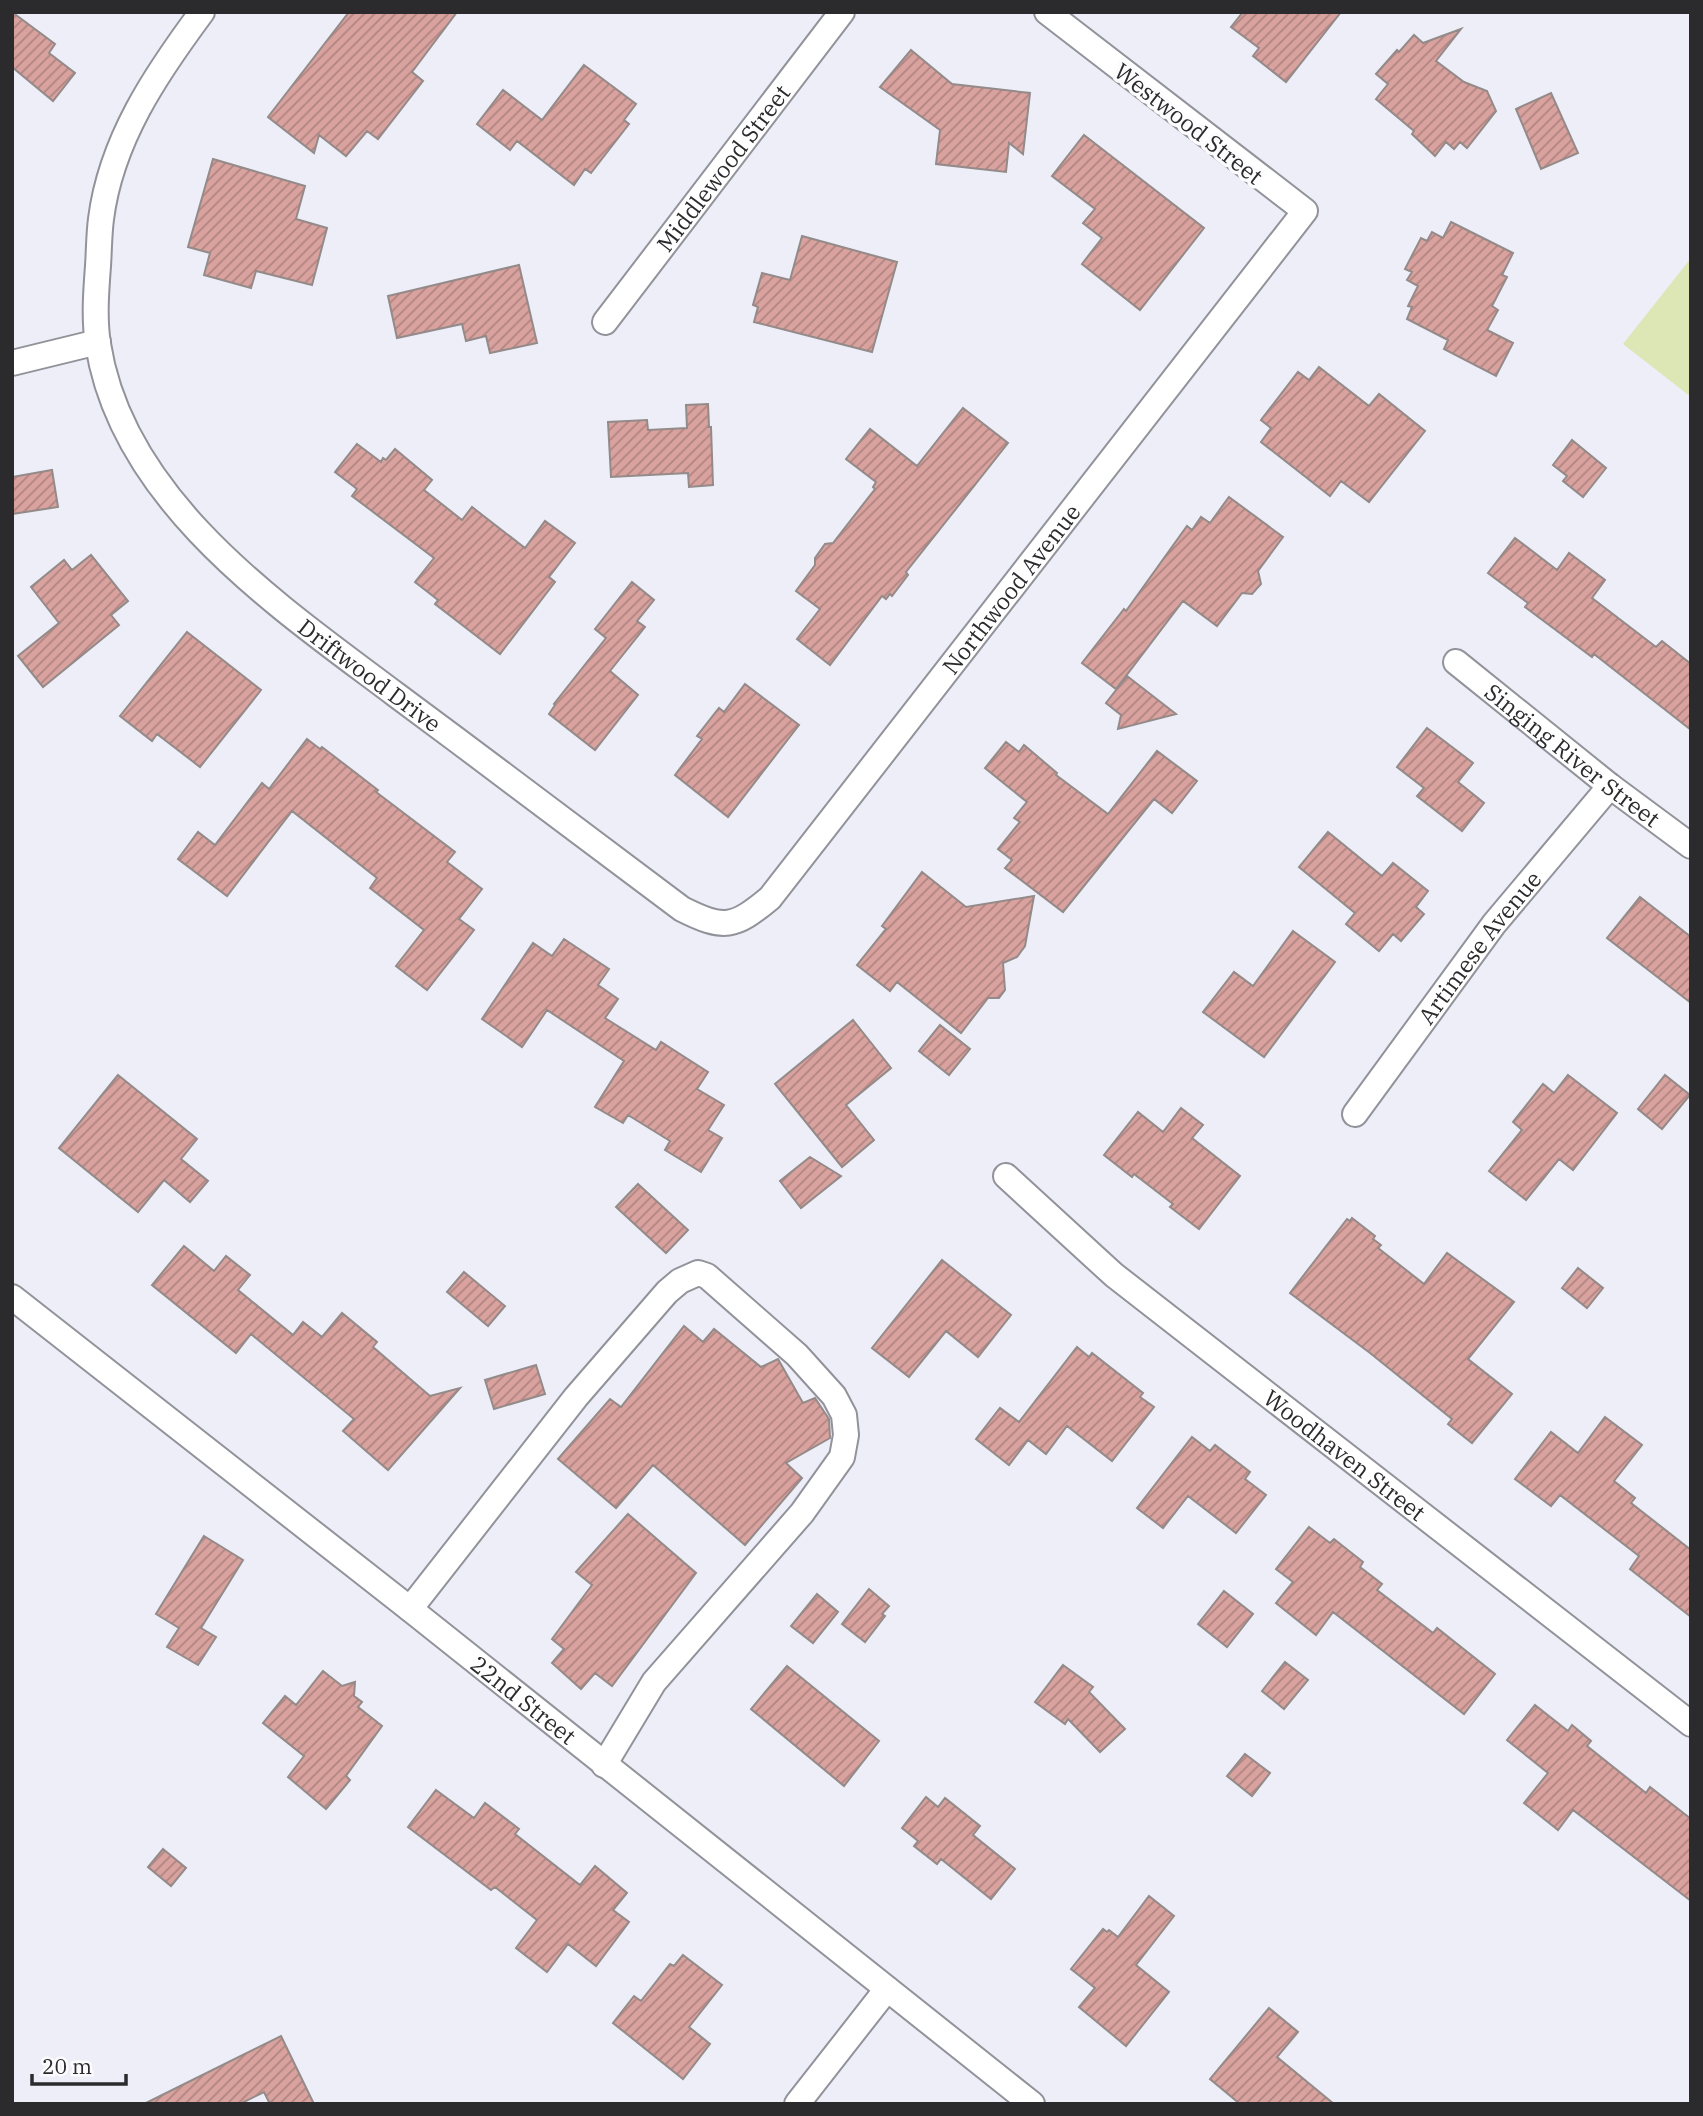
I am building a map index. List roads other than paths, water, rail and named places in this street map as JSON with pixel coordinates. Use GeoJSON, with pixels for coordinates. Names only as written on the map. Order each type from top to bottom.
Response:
{"type":"FeatureCollection","features":[{"type":"Feature","properties":{"kind":"street","name":"Middlewood Street"},"geometry":{"type":"LineString","coordinates":[[605,322],[842,12]]}},
{"type":"Feature","properties":{"kind":"street","name":"Westwood Street"},"geometry":{"type":"LineString","coordinates":[[1047,12],[1305,211],[1283,239]]}},
{"type":"Feature","properties":{"kind":"street","name":"Driftwood Drive"},"geometry":{"type":"LineString","coordinates":[[201,13],[159,70],[125,133],[110,174],[101,218],[96,298],[98,342],[106,379],[122,420],[142,458],[177,507],[219,553],[337,650],[682,909],[703,920],[729,925]]}},
{"type":"Feature","properties":{"kind":"street","name":"Northwood Avenue"},"geometry":{"type":"LineString","coordinates":[[729,925],[749,915],[770,898],[1283,239]]}},
{"type":"Feature","properties":{"kind":"street"},"geometry":{"type":"LineString","coordinates":[[12,363],[98,342]]}},
{"type":"Feature","properties":{"kind":"street","name":"Singing River Street"},"geometry":{"type":"LineString","coordinates":[[1455,662],[1610,786],[1691,846]]}},
{"type":"Feature","properties":{"kind":"street","name":"Artimese Avenue"},"geometry":{"type":"LineString","coordinates":[[1355,1114],[1494,924],[1610,786]]}},
{"type":"Feature","properties":{"kind":"street","name":"Woodhaven Street"},"geometry":{"type":"LineString","coordinates":[[1006,1176],[1114,1275],[1691,1724]]}},
{"type":"Feature","properties":{"kind":"street"},"geometry":{"type":"LineString","coordinates":[[410,1609],[576,1397],[667,1292],[680,1281],[698,1273],[707,1276],[797,1356],[834,1396],[844,1415],[846,1435],[842,1457],[802,1513],[654,1682],[604,1765]]}},
{"type":"Feature","properties":{"kind":"street","name":"22nd Street"},"geometry":{"type":"LineString","coordinates":[[12,1297],[410,1609],[1032,2104]]}},
{"type":"Feature","properties":{"kind":"street"},"geometry":{"type":"LineString","coordinates":[[797,2104],[887,1989]]}}]}
